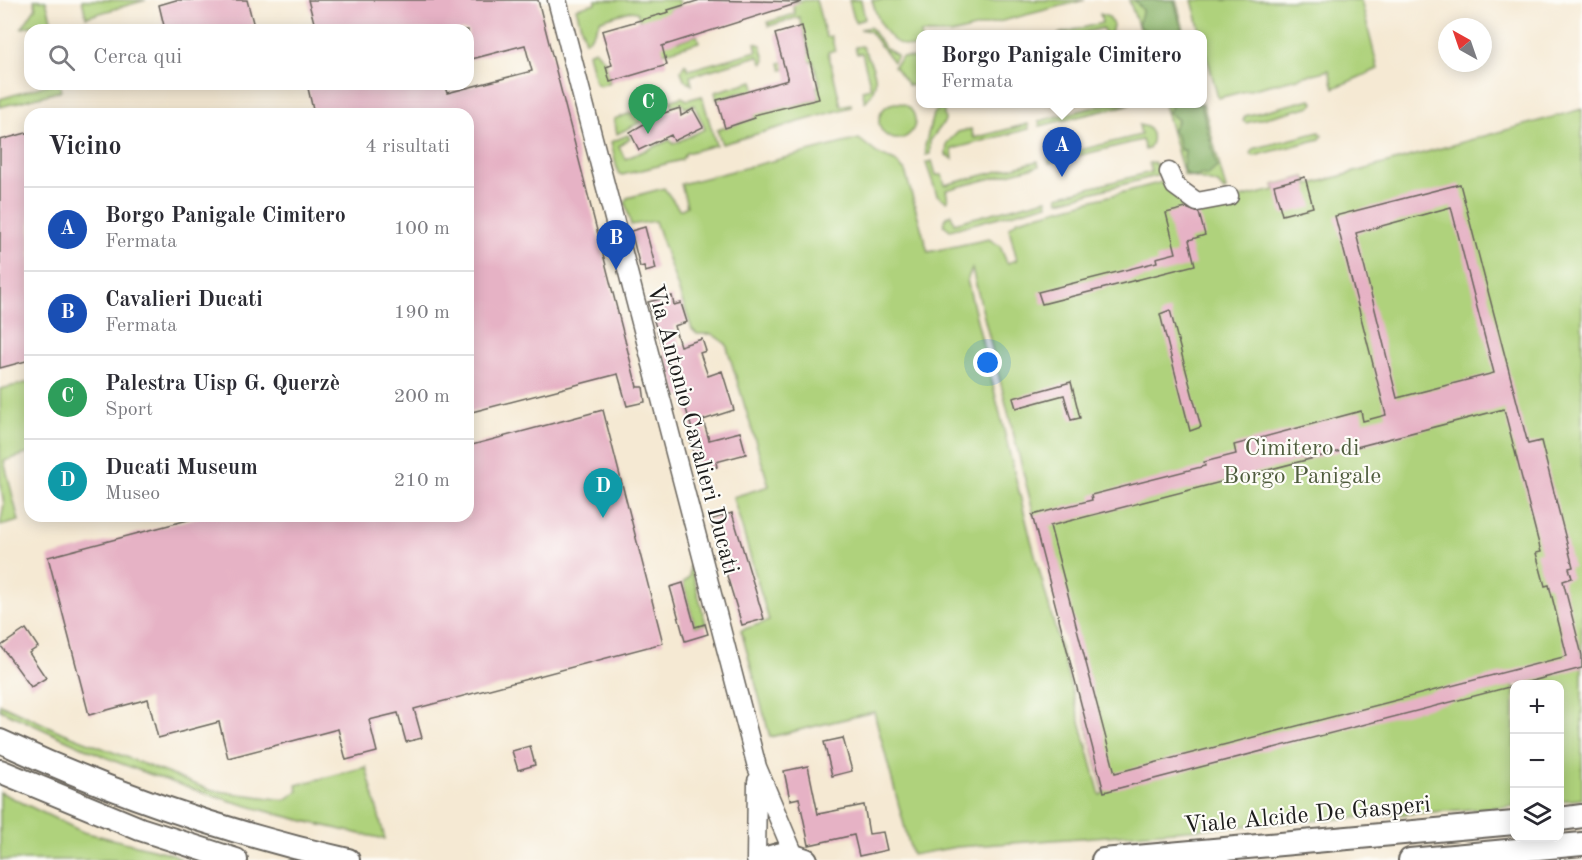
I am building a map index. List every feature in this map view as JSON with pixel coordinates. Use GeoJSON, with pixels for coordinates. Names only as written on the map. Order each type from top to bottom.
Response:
{"type":"FeatureCollection","features":[{"type":"Feature","properties":{"kind":"main road"},"geometry":{"type":"LineString","coordinates":[[0,741],[85,779],[167,810],[253,837],[348,860]]}},
{"type":"Feature","properties":{"kind":"main road"},"geometry":{"type":"LineString","coordinates":[[0,771],[140,829],[236,860]]}},
{"type":"Feature","properties":{"kind":"main road"},"geometry":{"type":"LineString","coordinates":[[1564,818],[1582,816]]}},
{"type":"Feature","properties":{"kind":"main road","name":"Viale Alcide De Gasperi"},"geometry":{"type":"LineString","coordinates":[[1103,860],[1510,823]]}},
{"type":"Feature","properties":{"kind":"main road"},"geometry":{"type":"LineString","coordinates":[[1410,860],[1582,844]]}},
{"type":"Feature","properties":{"kind":"main road"},"geometry":{"type":"LineString","coordinates":[[758,860],[775,854],[800,858]]}},
{"type":"Feature","properties":{"kind":"street","name":"Via Antonio Cavalieri Ducati"},"geometry":{"type":"LineString","coordinates":[[557,0],[757,767],[800,858]]}},
{"type":"Feature","properties":{"kind":"street"},"geometry":{"type":"LineString","coordinates":[[1169,172],[1175,186],[1197,202],[1228,195]]}},
{"type":"Feature","properties":{"kind":"street","name":"Via Antonio Cavalieri Ducati"},"geometry":{"type":"LineString","coordinates":[[757,767],[758,860]]}},
{"type":"Feature","properties":{"kind":"green space"},"geometry":{"type":"Polygon","coordinates":[[[34,0],[46,0],[52,24],[25,24],[36,7],[34,0]]]}},
{"type":"Feature","properties":{"kind":"green space"},"geometry":{"type":"Polygon","coordinates":[[[82,0],[146,0],[86,17],[82,0]]]}},
{"type":"Feature","properties":{"kind":"green space"},"geometry":{"type":"Polygon","coordinates":[[[595,0],[679,0],[680,6],[669,10],[678,41],[697,35],[699,42],[663,53],[640,21],[637,12],[630,11],[601,20],[590,38],[585,41],[576,8],[596,3],[595,0]]]}},
{"type":"Feature","properties":{"kind":"green space"},"geometry":{"type":"Polygon","coordinates":[[[816,0],[826,37],[831,36],[835,50],[828,52],[841,106],[851,104],[851,107],[722,144],[717,130],[755,118],[746,91],[717,100],[715,92],[753,81],[762,112],[819,99],[816,87],[820,84],[813,61],[782,70],[780,63],[810,54],[799,17],[769,26],[768,22],[795,14],[792,1],[816,0]]]}},
{"type":"Feature","properties":{"kind":"green space"},"geometry":{"type":"Polygon","coordinates":[[[849,0],[861,0],[865,19],[855,22],[849,0]]]}},
{"type":"Feature","properties":{"kind":"green space"},"geometry":{"type":"Polygon","coordinates":[[[872,0],[1085,0],[967,30],[916,30],[916,47],[901,45],[894,40],[878,19],[872,0]]]}},
{"type":"Feature","properties":{"kind":"green space"},"geometry":{"type":"Polygon","coordinates":[[[1129,0],[1176,0],[1184,30],[1140,30],[1129,0]]]}},
{"type":"Feature","properties":{"kind":"green space"},"geometry":{"type":"Polygon","coordinates":[[[1134,0],[1174,0],[1182,30],[1144,30],[1138,25],[1143,10],[1134,0]]]}},
{"type":"Feature","properties":{"kind":"green space"},"geometry":{"type":"Polygon","coordinates":[[[1192,0],[1361,0],[1378,69],[1334,88],[1329,70],[1218,98],[1207,57],[1207,30],[1200,30],[1192,0]]]}},
{"type":"Feature","properties":{"kind":"green space"},"geometry":{"type":"Polygon","coordinates":[[[1100,14],[1109,17],[1113,25],[1112,30],[1104,30],[1103,28],[1074,30],[1102,23],[1100,14]]]}},
{"type":"Feature","properties":{"kind":"green space"},"geometry":{"type":"Polygon","coordinates":[[[870,27],[885,48],[897,55],[893,62],[869,31],[860,29],[870,27]]]}},
{"type":"Feature","properties":{"kind":"green space"},"geometry":{"type":"Polygon","coordinates":[[[755,43],[761,45],[765,60],[763,64],[758,56],[690,76],[692,85],[684,79],[681,71],[685,64],[689,70],[757,51],[755,43]]]}},
{"type":"Feature","properties":{"kind":"green space"},"geometry":{"type":"Polygon","coordinates":[[[862,46],[875,74],[874,88],[865,102],[862,90],[871,88],[862,53],[857,54],[855,47],[862,46]]]}},
{"type":"Feature","properties":{"kind":"green space"},"geometry":{"type":"Polygon","coordinates":[[[595,50],[605,61],[610,82],[600,86],[595,82],[588,53],[595,50]]]}},
{"type":"Feature","properties":{"kind":"green space"},"geometry":{"type":"Polygon","coordinates":[[[902,57],[916,58],[916,86],[908,85],[894,66],[902,57]]]}},
{"type":"Feature","properties":{"kind":"green space"},"geometry":{"type":"Polygon","coordinates":[[[30,90],[61,91],[0,107],[0,99],[30,90]]]}},
{"type":"Feature","properties":{"kind":"green space"},"geometry":{"type":"Polygon","coordinates":[[[702,96],[716,145],[686,153],[681,160],[622,175],[618,173],[611,142],[628,135],[630,139],[619,146],[625,159],[670,140],[673,144],[705,129],[694,105],[685,108],[682,103],[673,106],[670,101],[682,97],[687,100],[702,96]]]}},
{"type":"Feature","properties":{"kind":"green space"},"geometry":{"type":"Polygon","coordinates":[[[1311,99],[1313,103],[1311,106],[1246,123],[1243,121],[1245,116],[1311,99]]]}},
{"type":"Feature","properties":{"kind":"green space"},"geometry":{"type":"Polygon","coordinates":[[[664,102],[665,110],[617,134],[614,119],[664,102]]]}},
{"type":"Feature","properties":{"kind":"green space"},"geometry":{"type":"Polygon","coordinates":[[[897,103],[909,109],[915,121],[909,133],[897,139],[885,133],[879,121],[885,109],[897,103]]]}},
{"type":"Feature","properties":{"kind":"green space"},"geometry":{"type":"Polygon","coordinates":[[[943,108],[945,121],[930,141],[930,154],[926,155],[925,146],[933,114],[943,108]]]}},
{"type":"Feature","properties":{"kind":"green space"},"geometry":{"type":"Polygon","coordinates":[[[1091,108],[1114,108],[1040,126],[1039,121],[1091,108]]]}},
{"type":"Feature","properties":{"kind":"green space"},"geometry":{"type":"Polygon","coordinates":[[[1165,108],[1204,108],[1226,190],[1224,191],[1218,184],[1184,175],[1165,108]]]}},
{"type":"Feature","properties":{"kind":"green space"},"geometry":{"type":"Polygon","coordinates":[[[1171,108],[1202,108],[1217,167],[1207,176],[1201,174],[1198,177],[1189,176],[1183,170],[1185,150],[1180,150],[1177,136],[1172,130],[1178,120],[1168,112],[1171,108]]]}},
{"type":"Feature","properties":{"kind":"green space","name":"Cimitero di Borgo Panigale"},"geometry":{"type":"Polygon","coordinates":[[[1582,109],[1582,799],[1564,801],[1564,680],[1510,680],[1510,806],[957,847],[912,855],[874,712],[770,737],[741,630],[769,621],[733,497],[769,486],[726,344],[712,334],[697,334],[692,329],[655,221],[631,225],[625,202],[627,198],[664,188],[679,209],[682,209],[687,206],[681,184],[859,139],[878,154],[895,161],[905,171],[928,252],[989,239],[1000,246],[1007,263],[1017,260],[1009,228],[1018,220],[1162,182],[1194,204],[1236,199],[1275,190],[1274,185],[1305,177],[1308,185],[1582,109]],[[972,269],[967,280],[1030,536],[1100,795],[1104,793],[972,269]]]}},
{"type":"Feature","properties":{"kind":"green space"},"geometry":{"type":"Polygon","coordinates":[[[1028,124],[1029,129],[952,149],[953,159],[946,155],[947,143],[958,132],[971,129],[974,138],[1028,124]]]}},
{"type":"Feature","properties":{"kind":"green space"},"geometry":{"type":"Polygon","coordinates":[[[1139,125],[1147,127],[1151,132],[1152,141],[1148,149],[1145,150],[1142,140],[1049,163],[1048,158],[1141,135],[1139,125]]]}},
{"type":"Feature","properties":{"kind":"green space"},"geometry":{"type":"Polygon","coordinates":[[[1319,132],[1322,136],[1320,139],[1254,156],[1251,154],[1253,149],[1319,132]]]}},
{"type":"Feature","properties":{"kind":"green space"},"geometry":{"type":"Polygon","coordinates":[[[932,161],[936,175],[942,175],[945,185],[1038,161],[1039,166],[946,190],[948,200],[946,201],[937,195],[926,163],[932,161]]]}},
{"type":"Feature","properties":{"kind":"green space"},"geometry":{"type":"Polygon","coordinates":[[[1154,162],[1163,174],[1059,201],[1058,196],[1151,172],[1149,163],[1154,162]]]}},
{"type":"Feature","properties":{"kind":"green space"},"geometry":{"type":"Polygon","coordinates":[[[1047,199],[1048,204],[950,230],[944,225],[945,218],[951,214],[954,223],[1047,199]]]}},
{"type":"Feature","properties":{"kind":"green space"},"geometry":{"type":"Polygon","coordinates":[[[24,383],[24,455],[4,461],[19,521],[0,526],[4,504],[0,483],[0,389],[24,383]]]}},
{"type":"Feature","properties":{"kind":"green space"},"geometry":{"type":"Polygon","coordinates":[[[690,564],[706,624],[695,627],[683,583],[689,577],[690,564]]]}},
{"type":"Feature","properties":{"kind":"green space"},"geometry":{"type":"Polygon","coordinates":[[[0,704],[59,731],[210,790],[285,800],[298,791],[296,785],[366,767],[385,839],[250,807],[183,786],[102,756],[0,710],[0,704]]]}},
{"type":"Feature","properties":{"kind":"green space"},"geometry":{"type":"Polygon","coordinates":[[[0,792],[83,832],[173,854],[182,860],[0,860],[0,792]]]}},
{"type":"Feature","properties":{"kind":"building"},"geometry":{"type":"Polygon","coordinates":[[[176,0],[247,0],[253,24],[164,24],[159,5],[176,0]]]}},
{"type":"Feature","properties":{"kind":"building"},"geometry":{"type":"Polygon","coordinates":[[[308,0],[538,0],[637,387],[643,387],[645,402],[627,406],[618,374],[474,411],[474,108],[313,108],[308,90],[446,90],[447,93],[474,90],[474,86],[532,71],[525,45],[474,58],[474,24],[314,24],[308,0]]]}},
{"type":"Feature","properties":{"kind":"building"},"geometry":{"type":"Polygon","coordinates":[[[700,0],[802,2],[662,46],[667,65],[610,82],[606,67],[612,65],[602,31],[669,12],[668,10],[700,0]]]}},
{"type":"Feature","properties":{"kind":"building"},"geometry":{"type":"Polygon","coordinates":[[[802,26],[819,99],[754,115],[755,118],[725,128],[717,100],[788,80],[775,34],[802,26]]]}},
{"type":"Feature","properties":{"kind":"building"},"geometry":{"type":"Polygon","coordinates":[[[680,108],[681,116],[693,109],[703,127],[674,141],[671,135],[639,150],[630,132],[661,114],[680,108]]]}},
{"type":"Feature","properties":{"kind":"building"},"geometry":{"type":"Polygon","coordinates":[[[24,134],[24,362],[0,368],[0,140],[24,134]]]}},
{"type":"Feature","properties":{"kind":"building"},"geometry":{"type":"Polygon","coordinates":[[[1305,177],[1313,207],[1282,215],[1274,185],[1305,177]]]}},
{"type":"Feature","properties":{"kind":"building"},"geometry":{"type":"Polygon","coordinates":[[[1460,184],[1528,444],[1541,441],[1573,567],[1569,568],[1572,578],[1563,581],[1582,655],[1582,668],[1536,680],[1510,680],[1510,687],[1104,792],[1032,515],[1092,500],[1091,495],[1205,466],[1204,462],[1236,454],[1234,445],[1361,411],[1363,421],[1386,415],[1335,216],[1460,184]],[[1451,207],[1356,233],[1397,398],[1494,373],[1451,207]],[[1504,409],[1050,526],[1115,773],[1567,656],[1549,585],[1545,586],[1536,553],[1541,552],[1504,409]]]}},
{"type":"Feature","properties":{"kind":"building"},"geometry":{"type":"Polygon","coordinates":[[[1186,208],[1199,213],[1205,235],[1189,240],[1195,265],[1042,304],[1038,292],[1157,262],[1156,258],[1176,253],[1166,213],[1186,208]]]}},
{"type":"Feature","properties":{"kind":"building"},"geometry":{"type":"Polygon","coordinates":[[[645,227],[656,269],[645,272],[644,266],[640,267],[631,231],[645,227]]]}},
{"type":"Feature","properties":{"kind":"building"},"geometry":{"type":"Polygon","coordinates":[[[672,296],[674,305],[681,303],[687,322],[674,326],[680,346],[702,339],[706,351],[700,353],[708,376],[722,371],[734,410],[703,420],[709,440],[740,432],[746,454],[716,462],[717,467],[699,472],[688,435],[693,433],[682,395],[678,396],[648,302],[672,296]]]}},
{"type":"Feature","properties":{"kind":"building"},"geometry":{"type":"Polygon","coordinates":[[[1170,310],[1201,427],[1190,431],[1160,314],[1170,310]]]}},
{"type":"Feature","properties":{"kind":"building"},"geometry":{"type":"Polygon","coordinates":[[[1071,382],[1080,418],[1071,420],[1064,395],[1016,408],[1013,398],[1071,382]]]}},
{"type":"Feature","properties":{"kind":"building"},"geometry":{"type":"Polygon","coordinates":[[[603,410],[663,643],[414,709],[422,738],[406,742],[398,713],[369,720],[377,752],[346,760],[338,729],[228,758],[219,722],[158,738],[148,699],[89,715],[48,557],[180,522],[474,522],[474,444],[603,410]]]}},
{"type":"Feature","properties":{"kind":"building"},"geometry":{"type":"Polygon","coordinates":[[[732,513],[764,619],[742,625],[710,520],[732,513]]]}},
{"type":"Feature","properties":{"kind":"building"},"geometry":{"type":"Polygon","coordinates":[[[683,583],[695,627],[705,624],[708,634],[685,641],[670,587],[683,583]]]}},
{"type":"Feature","properties":{"kind":"building"},"geometry":{"type":"Polygon","coordinates":[[[26,629],[38,647],[29,653],[46,678],[31,687],[1,646],[26,629]]]}},
{"type":"Feature","properties":{"kind":"building"},"geometry":{"type":"Polygon","coordinates":[[[843,738],[852,771],[832,776],[824,742],[843,738]]]}},
{"type":"Feature","properties":{"kind":"building"},"geometry":{"type":"Polygon","coordinates":[[[530,746],[535,765],[518,770],[512,751],[530,746]]]}},
{"type":"Feature","properties":{"kind":"building"},"geometry":{"type":"Polygon","coordinates":[[[808,766],[818,814],[864,805],[869,834],[883,832],[887,850],[859,856],[854,835],[809,845],[799,798],[790,800],[784,771],[808,766]]]}},
{"type":"Feature","properties":{"kind":"place","name":"Palestra Uisp G. Querzè"},"geometry":{"type":"Point","coordinates":[648,134]}},
{"type":"Feature","properties":{"kind":"place","name":"Borgo Panigale Cimitero"},"geometry":{"type":"Point","coordinates":[1062,177]}},
{"type":"Feature","properties":{"kind":"place","name":"Cavalieri Ducati"},"geometry":{"type":"Point","coordinates":[616,270]}},
{"type":"Feature","properties":{"kind":"place","name":"Ducati Museum"},"geometry":{"type":"Point","coordinates":[603,518]}}]}
